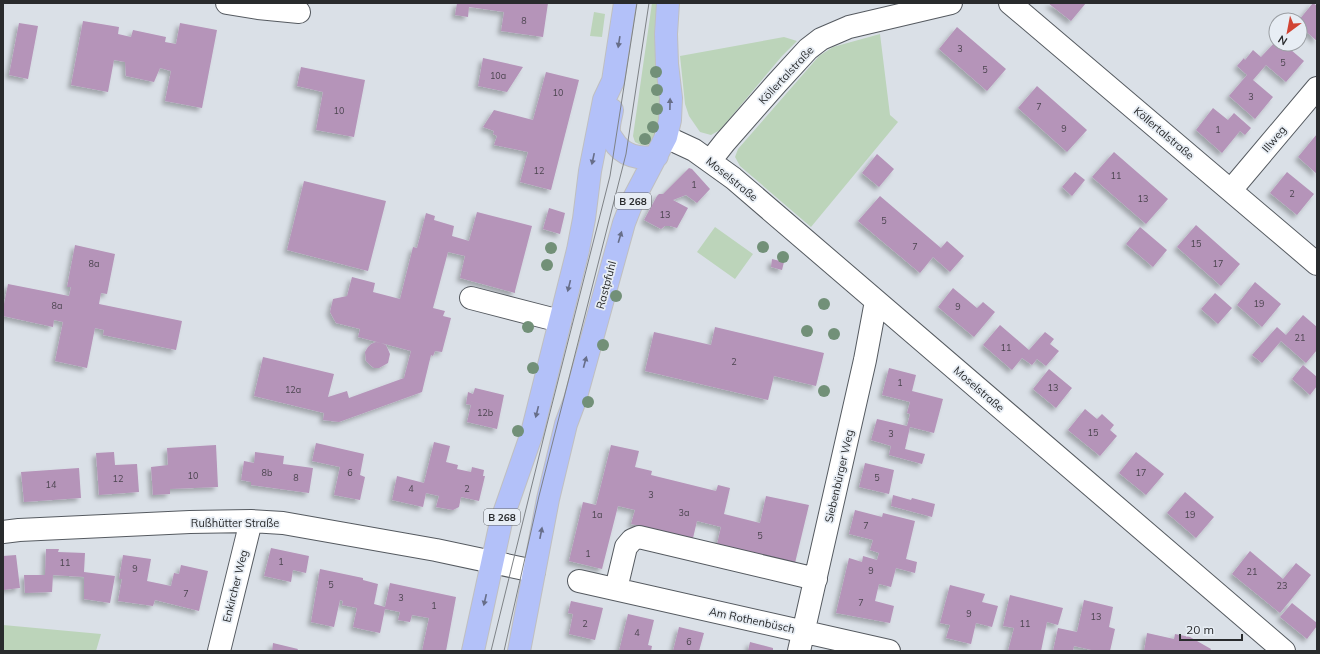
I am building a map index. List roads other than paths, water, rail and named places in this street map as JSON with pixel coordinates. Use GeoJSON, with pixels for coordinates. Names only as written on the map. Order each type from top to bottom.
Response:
{"type":"FeatureCollection","features":[{"type":"Feature","properties":{"kind":"main road","name":"B 268"},"geometry":{"type":"LineString","coordinates":[[625,3],[613,81],[614,101],[609,134],[615,145],[626,154],[648,158],[657,156]]}},
{"type":"Feature","properties":{"kind":"main road","name":"Rastpfuhl"},"geometry":{"type":"LineString","coordinates":[[534,572],[548,499],[566,424],[575,400],[624,222],[666,137],[670,120],[671,98],[667,64],[666,34],[668,3]]}},
{"type":"Feature","properties":{"kind":"main road","name":"B 268"},"geometry":{"type":"LineString","coordinates":[[473,651],[503,515],[532,433],[578,250],[584,219],[590,171],[604,100],[613,81]]}},
{"type":"Feature","properties":{"kind":"main road","name":"B 268"},"geometry":{"type":"LineString","coordinates":[[519,651],[534,572]]}},
{"type":"Feature","properties":{"kind":"street"},"geometry":{"type":"LineString","coordinates":[[227,3],[299,12]]}},
{"type":"Feature","properties":{"kind":"street","name":"Köllertalstraße"},"geometry":{"type":"LineString","coordinates":[[710,161],[776,84],[808,49],[821,39],[849,27],[952,3]]}},
{"type":"Feature","properties":{"kind":"street","name":"Köllertalstraße"},"geometry":{"type":"LineString","coordinates":[[1010,3],[1317,264]]}},
{"type":"Feature","properties":{"kind":"street","name":"Illweg"},"geometry":{"type":"LineString","coordinates":[[1231,190],[1317,88]]}},
{"type":"Feature","properties":{"kind":"street","name":"Moselstraße"},"geometry":{"type":"LineString","coordinates":[[666,137],[694,150],[733,178],[1284,651]]}},
{"type":"Feature","properties":{"kind":"street"},"geometry":{"type":"LineString","coordinates":[[471,298],[560,322]]}},
{"type":"Feature","properties":{"kind":"street","name":"Siebenbürger Weg"},"geometry":{"type":"LineString","coordinates":[[801,641],[865,360],[876,301]]}},
{"type":"Feature","properties":{"kind":"street","name":"Rußhütter Straße"},"geometry":{"type":"LineString","coordinates":[[3,532],[119,525],[251,521],[283,523],[493,562],[534,572]]}},
{"type":"Feature","properties":{"kind":"street","name":"Enkircher Weg"},"geometry":{"type":"LineString","coordinates":[[219,651],[251,521]]}},
{"type":"Feature","properties":{"kind":"street"},"geometry":{"type":"LineString","coordinates":[[616,589],[626,547],[632,540],[639,537],[816,579]]}},
{"type":"Feature","properties":{"kind":"street","name":"Am Rothenbüsch"},"geometry":{"type":"LineString","coordinates":[[579,581],[616,589],[801,641],[889,651]]}},
{"type":"Feature","properties":{"kind":"tram line"},"geometry":{"type":"LineString","coordinates":[[491,651],[610,176],[637,3]]}},
{"type":"Feature","properties":{"kind":"tram line"},"geometry":{"type":"LineString","coordinates":[[504,651],[539,496],[626,154],[649,3]]}}]}
